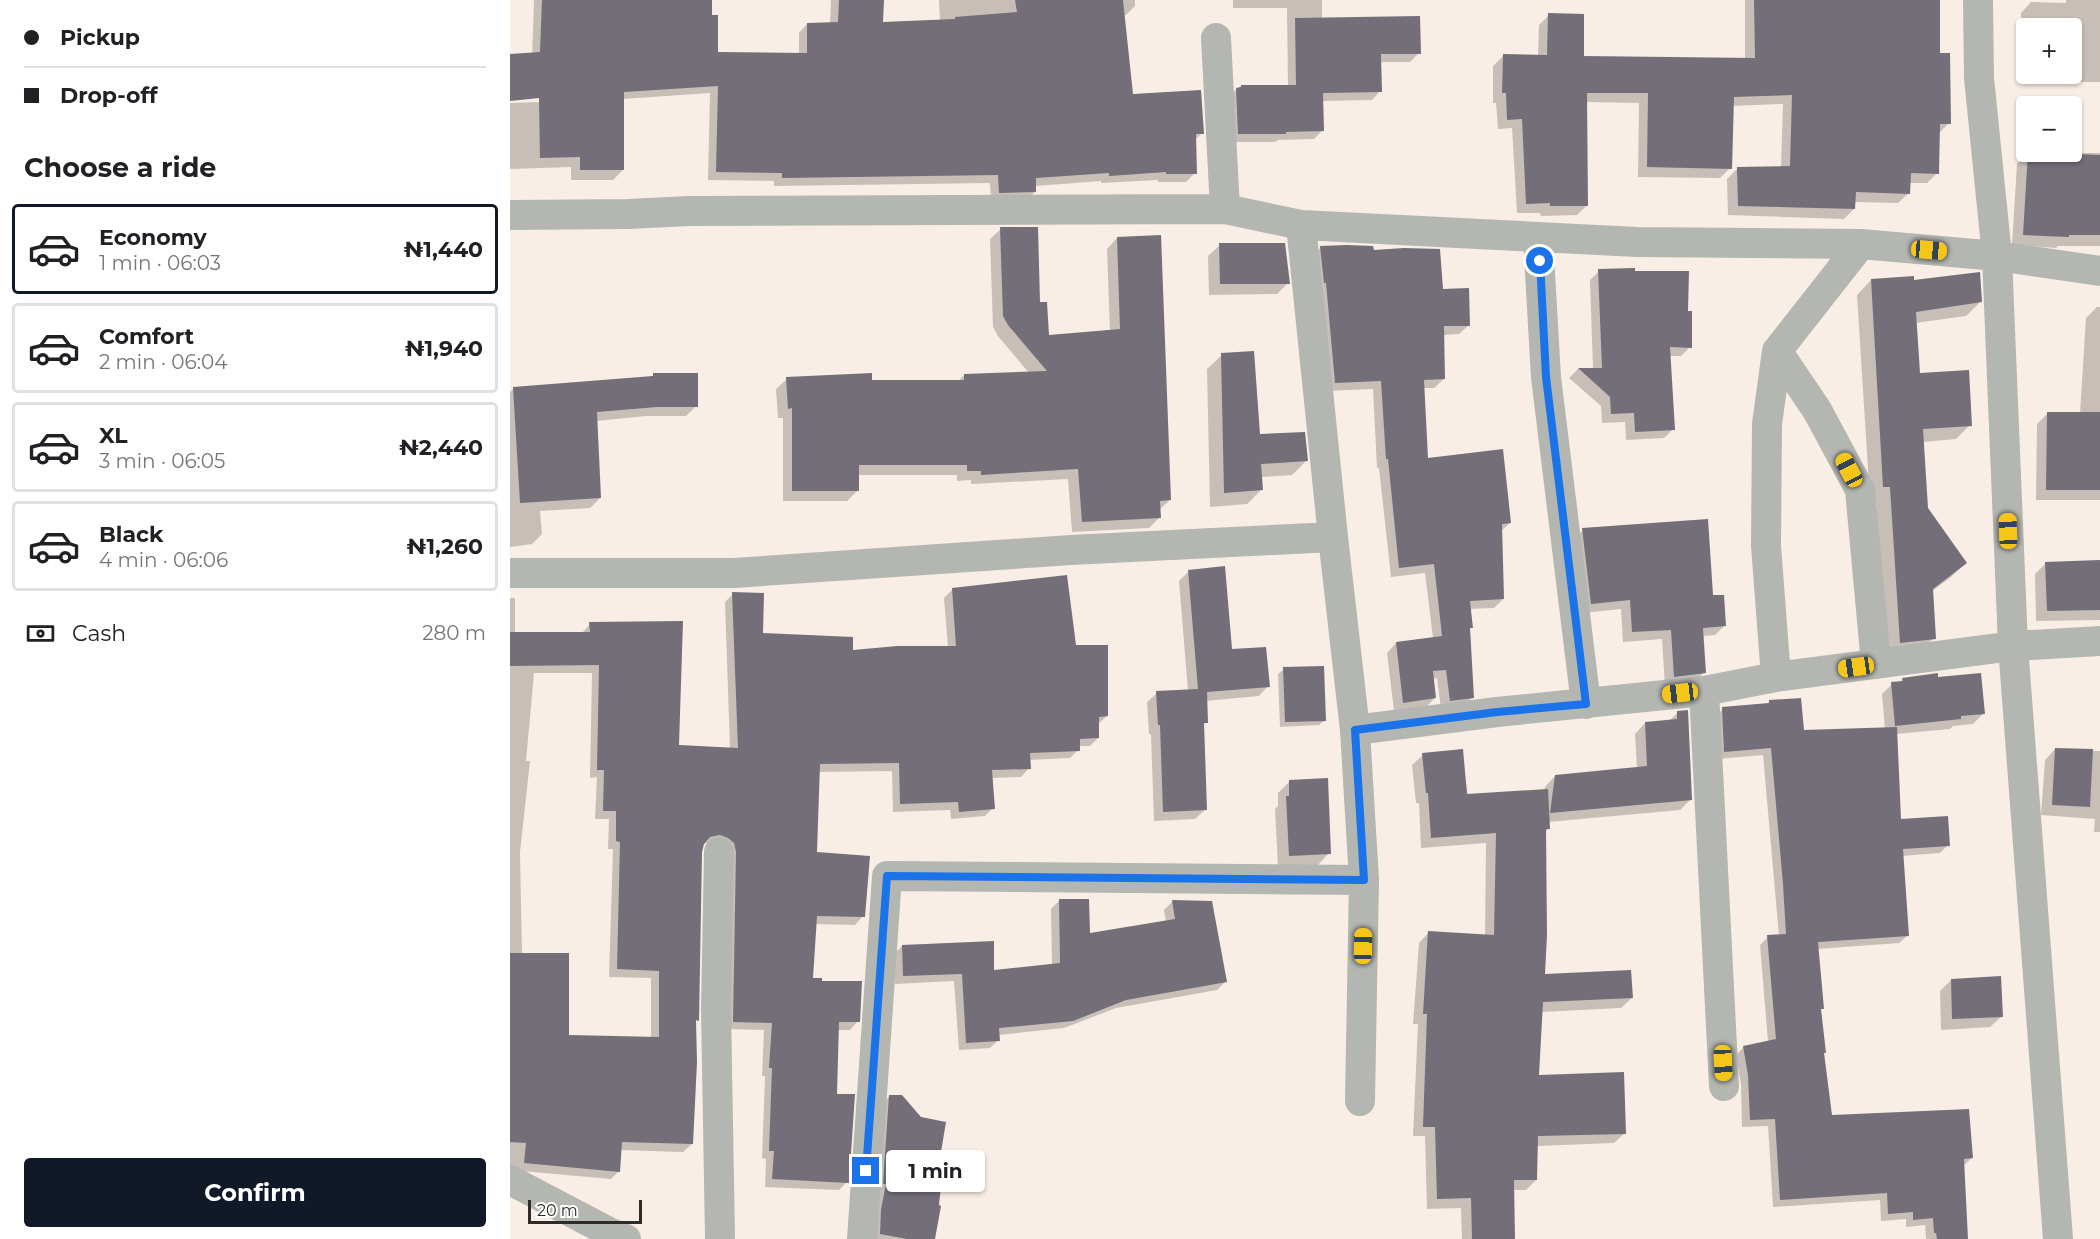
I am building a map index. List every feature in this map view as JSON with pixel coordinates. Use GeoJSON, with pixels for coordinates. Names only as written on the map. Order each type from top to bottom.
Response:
{"type":"FeatureCollection","features":[{"type":"Feature","properties":{"kind":"street"},"geometry":{"type":"LineString","coordinates":[[1978,0],[1979,78],[1997,256],[2013,646],[2058,1239]]}},
{"type":"Feature","properties":{"kind":"street"},"geometry":{"type":"LineString","coordinates":[[1216,38],[1225,209]]}},
{"type":"Feature","properties":{"kind":"street"},"geometry":{"type":"LineString","coordinates":[[510,215],[689,211],[1225,209],[1301,225],[1637,242],[1861,244],[1997,256],[2100,271]]}},
{"type":"Feature","properties":{"kind":"street"},"geometry":{"type":"LineString","coordinates":[[1301,225],[1355,730],[1364,880],[1360,1101]]}},
{"type":"Feature","properties":{"kind":"street"},"geometry":{"type":"LineString","coordinates":[[1538,238],[1546,377],[1586,704]]}},
{"type":"Feature","properties":{"kind":"street"},"geometry":{"type":"LineString","coordinates":[[1776,678],[1766,535],[1767,424],[1777,351],[1861,244]]}},
{"type":"Feature","properties":{"kind":"street"},"geometry":{"type":"LineString","coordinates":[[1777,351],[1817,410],[1860,490],[1876,664]]}},
{"type":"Feature","properties":{"kind":"street"},"geometry":{"type":"LineString","coordinates":[[510,573],[734,573],[1071,550],[1333,537]]}},
{"type":"Feature","properties":{"kind":"street"},"geometry":{"type":"LineString","coordinates":[[1355,730],[1497,712],[1704,691],[1776,678],[2013,646],[2100,642]]}},
{"type":"Feature","properties":{"kind":"street"},"geometry":{"type":"LineString","coordinates":[[1704,691],[1724,1086]]}},
{"type":"Feature","properties":{"kind":"street"},"geometry":{"type":"LineString","coordinates":[[718,852],[716,1010],[720,1239]]}},
{"type":"Feature","properties":{"kind":"street"},"geometry":{"type":"LineString","coordinates":[[862,1239],[887,876],[1364,880]]}},
{"type":"Feature","properties":{"kind":"street"},"geometry":{"type":"LineString","coordinates":[[510,1180],[626,1239]]}},
{"type":"Feature","properties":{"kind":"building"},"geometry":{"type":"Polygon","coordinates":[[[542,0],[712,0],[712,15],[718,15],[718,52],[807,53],[807,23],[838,22],[839,0],[884,0],[883,22],[955,19],[955,17],[1017,12],[1015,0],[1123,0],[1133,94],[1201,90],[1204,134],[1196,134],[1197,174],[1166,174],[1166,172],[1109,176],[1109,173],[1036,178],[1036,192],[999,193],[998,175],[782,178],[782,173],[716,172],[718,86],[624,92],[624,170],[580,170],[580,157],[540,158],[539,98],[510,101],[510,54],[540,52],[542,0]]]}},
{"type":"Feature","properties":{"kind":"building"},"geometry":{"type":"Polygon","coordinates":[[[1754,0],[1940,0],[1940,53],[1950,53],[1951,124],[1940,124],[1939,174],[1911,173],[1910,194],[1856,192],[1855,209],[1738,206],[1737,167],[1790,166],[1792,95],[1734,97],[1732,169],[1647,167],[1648,93],[1587,93],[1588,206],[1526,204],[1522,119],[1507,120],[1506,93],[1502,93],[1503,54],[1547,55],[1548,13],[1584,14],[1584,56],[1755,58],[1754,0]]]}},
{"type":"Feature","properties":{"kind":"building"},"geometry":{"type":"Polygon","coordinates":[[[1420,16],[1421,54],[1381,54],[1382,92],[1323,93],[1324,131],[1238,134],[1236,88],[1241,85],[1296,85],[1295,18],[1420,16]]]}},
{"type":"Feature","properties":{"kind":"building"},"geometry":{"type":"Polygon","coordinates":[[[2082,154],[2100,155],[2100,235],[2069,235],[2069,237],[2023,235],[2027,162],[2082,162],[2082,154]]]}},
{"type":"Feature","properties":{"kind":"building"},"geometry":{"type":"Polygon","coordinates":[[[1000,227],[1038,227],[1040,302],[1047,302],[1049,335],[1120,329],[1117,237],[1161,235],[1171,500],[1160,501],[1161,518],[1082,522],[1078,469],[981,475],[981,471],[967,471],[967,465],[859,465],[859,491],[792,491],[792,408],[788,409],[786,377],[872,373],[872,380],[964,380],[964,374],[1047,371],[1003,316],[1000,227]]]}},
{"type":"Feature","properties":{"kind":"building"},"geometry":{"type":"Polygon","coordinates":[[[1219,243],[1285,243],[1290,284],[1220,284],[1219,243]]]}},
{"type":"Feature","properties":{"kind":"building"},"geometry":{"type":"Polygon","coordinates":[[[1320,246],[1373,246],[1374,250],[1440,249],[1443,289],[1469,288],[1470,326],[1444,326],[1445,379],[1424,380],[1428,458],[1503,449],[1511,523],[1502,524],[1504,599],[1470,601],[1473,628],[1470,628],[1474,698],[1450,701],[1446,670],[1433,671],[1436,698],[1403,703],[1396,642],[1442,636],[1434,564],[1399,568],[1388,459],[1386,459],[1381,381],[1335,383],[1326,283],[1324,283],[1320,246]]]}},
{"type":"Feature","properties":{"kind":"building"},"geometry":{"type":"Polygon","coordinates":[[[1635,268],[1635,271],[1689,271],[1688,311],[1692,311],[1692,348],[1670,347],[1675,430],[1635,432],[1634,413],[1611,414],[1610,397],[1578,368],[1602,368],[1598,269],[1635,268]]]}},
{"type":"Feature","properties":{"kind":"building"},"geometry":{"type":"Polygon","coordinates":[[[1980,272],[1982,302],[1916,312],[1920,373],[1969,370],[1972,426],[1923,429],[1928,508],[1967,563],[1933,589],[1936,639],[1900,643],[1890,487],[1883,487],[1871,279],[1914,276],[1914,280],[1980,272]]]}},
{"type":"Feature","properties":{"kind":"building"},"geometry":{"type":"Polygon","coordinates":[[[1254,351],[1260,434],[1305,432],[1308,461],[1261,464],[1263,490],[1224,493],[1221,353],[1254,351]]]}},
{"type":"Feature","properties":{"kind":"building"},"geometry":{"type":"Polygon","coordinates":[[[653,373],[698,373],[698,407],[657,407],[597,412],[601,498],[520,503],[513,387],[653,376],[653,373]]]}},
{"type":"Feature","properties":{"kind":"building"},"geometry":{"type":"Polygon","coordinates":[[[2047,412],[2100,412],[2100,490],[2046,490],[2047,412]]]}},
{"type":"Feature","properties":{"kind":"building"},"geometry":{"type":"Polygon","coordinates":[[[1708,519],[1713,595],[1724,595],[1726,626],[1703,628],[1706,673],[1674,677],[1671,630],[1632,632],[1630,600],[1591,604],[1582,528],[1708,519]]]}},
{"type":"Feature","properties":{"kind":"building"},"geometry":{"type":"Polygon","coordinates":[[[2100,560],[2100,610],[2047,611],[2045,562],[2100,560]]]}},
{"type":"Feature","properties":{"kind":"building"},"geometry":{"type":"Polygon","coordinates":[[[1225,566],[1232,649],[1266,647],[1270,687],[1207,692],[1208,723],[1204,723],[1207,810],[1163,812],[1160,725],[1158,725],[1156,691],[1198,689],[1188,570],[1225,566]]]}},
{"type":"Feature","properties":{"kind":"building"},"geometry":{"type":"Polygon","coordinates":[[[1067,575],[1076,645],[1108,645],[1108,716],[1099,717],[1099,738],[1080,739],[1080,751],[1030,753],[1031,769],[992,770],[995,809],[959,812],[958,802],[900,804],[899,763],[820,764],[817,852],[870,856],[865,917],[817,916],[813,978],[822,978],[822,981],[862,981],[860,1022],[839,1022],[837,1094],[855,1094],[849,1183],[772,1179],[774,1151],[769,1151],[772,1068],[769,1068],[772,1023],[733,1022],[736,852],[734,843],[720,835],[710,837],[704,844],[702,852],[699,1021],[696,1020],[697,1062],[693,1144],[622,1142],[620,1172],[524,1163],[526,1143],[510,1142],[510,953],[569,953],[569,1035],[659,1037],[659,971],[617,969],[620,842],[616,841],[616,811],[603,811],[604,770],[597,770],[599,665],[510,666],[510,632],[590,632],[589,622],[683,621],[679,745],[738,748],[732,592],[764,593],[763,633],[853,637],[853,650],[897,646],[956,646],[952,588],[1067,575]]]}},
{"type":"Feature","properties":{"kind":"building"},"geometry":{"type":"Polygon","coordinates":[[[1324,666],[1326,721],[1285,722],[1283,667],[1324,666]]]}},
{"type":"Feature","properties":{"kind":"building"},"geometry":{"type":"Polygon","coordinates":[[[1938,673],[1938,677],[1981,673],[1985,714],[1895,726],[1891,682],[1903,681],[1902,678],[1938,673]]]}},
{"type":"Feature","properties":{"kind":"building"},"geometry":{"type":"Polygon","coordinates":[[[1801,698],[1804,730],[1897,727],[1901,819],[1948,816],[1950,846],[1903,849],[1909,936],[1818,942],[1824,1009],[1821,1009],[1832,1115],[1969,1109],[1973,1158],[1964,1159],[1968,1239],[1937,1239],[1934,1233],[1933,1218],[1913,1220],[1913,1212],[1888,1214],[1887,1193],[1780,1200],[1775,1119],[1750,1120],[1748,1075],[1743,1046],[1776,1039],[1767,935],[1786,934],[1783,884],[1771,748],[1724,752],[1722,707],[1801,698]]]}},
{"type":"Feature","properties":{"kind":"building"},"geometry":{"type":"Polygon","coordinates":[[[1688,710],[1692,800],[1550,813],[1555,775],[1647,766],[1645,722],[1677,719],[1677,711],[1688,710]]]}},
{"type":"Feature","properties":{"kind":"building"},"geometry":{"type":"Polygon","coordinates":[[[2055,748],[2093,749],[2090,807],[2052,805],[2055,748]]]}},
{"type":"Feature","properties":{"kind":"building"},"geometry":{"type":"Polygon","coordinates":[[[1463,749],[1467,794],[1548,789],[1550,829],[1546,829],[1545,974],[1631,970],[1633,998],[1543,1002],[1539,1075],[1624,1072],[1626,1134],[1538,1136],[1537,1180],[1514,1180],[1515,1239],[1472,1239],[1471,1198],[1437,1199],[1435,1127],[1423,1127],[1427,1014],[1423,1014],[1428,931],[1494,935],[1496,833],[1431,838],[1422,753],[1463,749]]]}},
{"type":"Feature","properties":{"kind":"building"},"geometry":{"type":"Polygon","coordinates":[[[1328,778],[1331,854],[1289,856],[1286,796],[1289,796],[1289,780],[1328,778]]]}},
{"type":"Feature","properties":{"kind":"building"},"geometry":{"type":"Polygon","coordinates":[[[1059,899],[1089,899],[1090,933],[1175,919],[1172,900],[1212,901],[1227,982],[1126,1000],[1073,1021],[999,1028],[1000,1041],[966,1043],[962,974],[903,976],[902,945],[994,941],[994,970],[1060,963],[1059,899]]]}},
{"type":"Feature","properties":{"kind":"building"},"geometry":{"type":"Polygon","coordinates":[[[2001,976],[2003,1017],[1952,1019],[1951,979],[2001,976]]]}},
{"type":"Feature","properties":{"kind":"building"},"geometry":{"type":"Polygon","coordinates":[[[889,1095],[902,1095],[921,1117],[946,1122],[940,1158],[944,1158],[939,1205],[941,1206],[935,1239],[907,1239],[880,1234],[881,1209],[886,1184],[883,1184],[889,1095]]]}},
{"type":"Feature","properties":{"kind":"route"},"geometry":{"type":"LineString","coordinates":[[866,1171],[887,876],[1364,880],[1355,730],[1497,712],[1586,704],[1546,377],[1540,261]]}}]}
